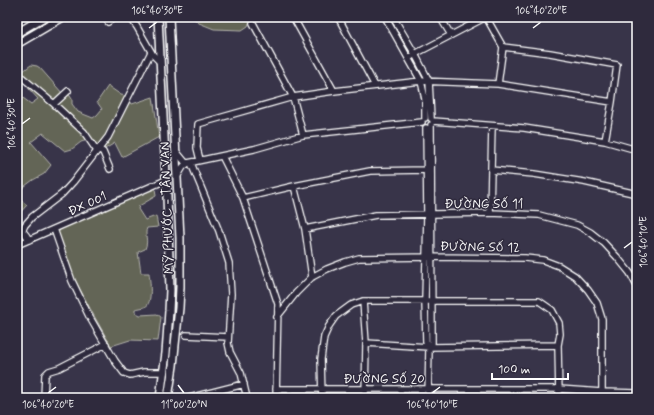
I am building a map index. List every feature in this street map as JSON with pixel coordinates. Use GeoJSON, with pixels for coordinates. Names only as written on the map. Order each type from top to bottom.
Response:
{"type":"FeatureCollection","features":[{"type":"Feature","properties":{"kind":"main road"},"geometry":{"type":"LineString","coordinates":[[17,33],[44,17]]}},
{"type":"Feature","properties":{"kind":"main road"},"geometry":{"type":"LineString","coordinates":[[17,44],[63,17]]}},
{"type":"Feature","properties":{"kind":"main road","name":"MỸ PHƯỚC - TÂN VẠN"},"geometry":{"type":"LineString","coordinates":[[158,17],[170,290],[168,330],[160,398]]}},
{"type":"Feature","properties":{"kind":"main road","name":"MỸ PHƯỚC - TÂN VẠN"},"geometry":{"type":"LineString","coordinates":[[168,398],[173,366],[180,287],[180,238],[169,17]]}},
{"type":"Feature","properties":{"kind":"street"},"geometry":{"type":"LineString","coordinates":[[108,22],[115,17]]}},
{"type":"Feature","properties":{"kind":"street"},"geometry":{"type":"LineString","coordinates":[[130,17],[151,52],[160,62]]}},
{"type":"Feature","properties":{"kind":"street"},"geometry":{"type":"LineString","coordinates":[[293,17],[334,91]]}},
{"type":"Feature","properties":{"kind":"street"},"geometry":{"type":"LineString","coordinates":[[338,17],[375,86]]}},
{"type":"Feature","properties":{"kind":"street"},"geometry":{"type":"LineString","coordinates":[[385,17],[421,82],[428,122],[429,257],[432,343],[428,347]]}},
{"type":"Feature","properties":{"kind":"street"},"geometry":{"type":"LineString","coordinates":[[440,17],[451,35]]}},
{"type":"Feature","properties":{"kind":"street"},"geometry":{"type":"LineString","coordinates":[[409,58],[486,17],[503,47],[498,84]]}},
{"type":"Feature","properties":{"kind":"street"},"geometry":{"type":"LineString","coordinates":[[388,23],[393,18],[415,54],[429,81],[426,170],[429,214]]}},
{"type":"Feature","properties":{"kind":"street"},"geometry":{"type":"LineString","coordinates":[[253,23],[293,97],[303,135]]}},
{"type":"Feature","properties":{"kind":"street"},"geometry":{"type":"LineString","coordinates":[[503,47],[550,53],[617,65],[605,141]]}},
{"type":"Feature","properties":{"kind":"street"},"geometry":{"type":"LineString","coordinates":[[29,240],[25,233],[19,230],[32,217],[66,190],[97,151],[109,134],[151,52]]}},
{"type":"Feature","properties":{"kind":"street"},"geometry":{"type":"LineString","coordinates":[[17,73],[84,132],[97,151],[100,150],[103,152],[110,169]]}},
{"type":"Feature","properties":{"kind":"street"},"geometry":{"type":"LineString","coordinates":[[200,160],[197,148],[198,124],[293,97],[334,91],[429,81],[498,84],[612,102]]}},
{"type":"Feature","properties":{"kind":"street"},"geometry":{"type":"LineString","coordinates":[[54,104],[68,91]]}},
{"type":"Feature","properties":{"kind":"street"},"geometry":{"type":"LineString","coordinates":[[177,178],[183,168],[190,163],[254,149],[303,135],[428,122],[524,128],[605,141],[637,150]]}},
{"type":"Feature","properties":{"kind":"street"},"geometry":{"type":"LineString","coordinates":[[490,213],[492,126]]}},
{"type":"Feature","properties":{"kind":"street"},"geometry":{"type":"LineString","coordinates":[[176,151],[185,162],[190,163],[219,230],[229,263],[231,294],[228,343],[230,352],[241,373],[247,398]]}},
{"type":"Feature","properties":{"kind":"street"},"geometry":{"type":"LineString","coordinates":[[222,156],[243,198],[278,304],[276,398]]}},
{"type":"Feature","properties":{"kind":"street"},"geometry":{"type":"LineString","coordinates":[[243,198],[370,171],[426,170]]}},
{"type":"Feature","properties":{"kind":"street"},"geometry":{"type":"LineString","coordinates":[[491,170],[534,174],[584,182],[637,194]]}},
{"type":"Feature","properties":{"kind":"street","name":"ĐX 001"},"geometry":{"type":"LineString","coordinates":[[17,245],[166,180]]}},
{"type":"Feature","properties":{"kind":"street"},"geometry":{"type":"LineString","coordinates":[[294,186],[305,229],[312,278]]}},
{"type":"Feature","properties":{"kind":"street","name":"ĐƯỜNG SỐ 11"},"geometry":{"type":"LineString","coordinates":[[305,229],[376,215],[490,213],[539,215],[577,225],[590,232],[604,243],[617,257],[630,273],[637,286]]}},
{"type":"Feature","properties":{"kind":"street"},"geometry":{"type":"LineString","coordinates":[[54,229],[72,281],[89,316],[115,361],[124,373],[130,375],[144,372],[164,372]]}},
{"type":"Feature","properties":{"kind":"street"},"geometry":{"type":"LineString","coordinates":[[428,398],[428,347],[426,342],[425,301],[429,257]]}},
{"type":"Feature","properties":{"kind":"street","name":"ĐƯỜNG SỐ 12"},"geometry":{"type":"LineString","coordinates":[[277,317],[296,293],[312,278],[327,269],[359,258],[525,258],[543,260],[560,266],[575,276],[588,290],[597,303],[602,320],[602,395]]}},
{"type":"Feature","properties":{"kind":"street"},"geometry":{"type":"LineString","coordinates":[[363,301],[366,344],[365,398]]}},
{"type":"Feature","properties":{"kind":"street"},"geometry":{"type":"LineString","coordinates":[[322,398],[321,359],[324,337],[328,326],[336,316],[351,305],[363,301],[539,301],[552,310],[559,323],[559,398]]}},
{"type":"Feature","properties":{"kind":"street"},"geometry":{"type":"LineString","coordinates":[[186,335],[228,338]]}},
{"type":"Feature","properties":{"kind":"street"},"geometry":{"type":"LineString","coordinates":[[44,398],[45,376],[49,371],[59,368],[106,344]]}},
{"type":"Feature","properties":{"kind":"street"},"geometry":{"type":"LineString","coordinates":[[366,344],[428,347],[558,345]]}},
{"type":"Feature","properties":{"kind":"street"},"geometry":{"type":"LineString","coordinates":[[189,398],[244,384]]}},
{"type":"Feature","properties":{"kind":"street","name":"ĐƯỜNG SỐ 20"},"geometry":{"type":"LineString","coordinates":[[276,389],[559,389],[602,395],[637,393]]}},
{"type":"Feature","properties":{"kind":"green space"},"geometry":{"type":"Polygon","coordinates":[[[192,17],[252,17],[248,26],[242,30],[214,29],[199,23],[192,17]]]}},
{"type":"Feature","properties":{"kind":"green space"},"geometry":{"type":"Polygon","coordinates":[[[31,65],[40,68],[63,94],[68,93],[72,99],[72,104],[78,112],[93,118],[102,109],[97,102],[108,86],[121,95],[127,96],[132,104],[153,97],[159,137],[122,157],[115,143],[103,150],[98,148],[91,139],[81,142],[72,149],[65,151],[43,133],[31,142],[51,165],[44,174],[17,192],[17,97],[19,95],[31,104],[38,99],[19,74],[31,65]]]}},
{"type":"Feature","properties":{"kind":"green space"},"geometry":{"type":"Polygon","coordinates":[[[154,187],[156,196],[139,206],[138,209],[145,220],[156,216],[158,227],[147,228],[147,243],[145,249],[138,252],[141,273],[149,273],[150,297],[148,305],[135,309],[135,312],[140,315],[157,314],[161,317],[158,341],[130,340],[111,346],[75,280],[57,235],[61,228],[154,187]]]}},
{"type":"Feature","properties":{"kind":"green space"},"geometry":{"type":"Polygon","coordinates":[[[17,197],[27,205],[17,216],[17,197]]]}}]}
